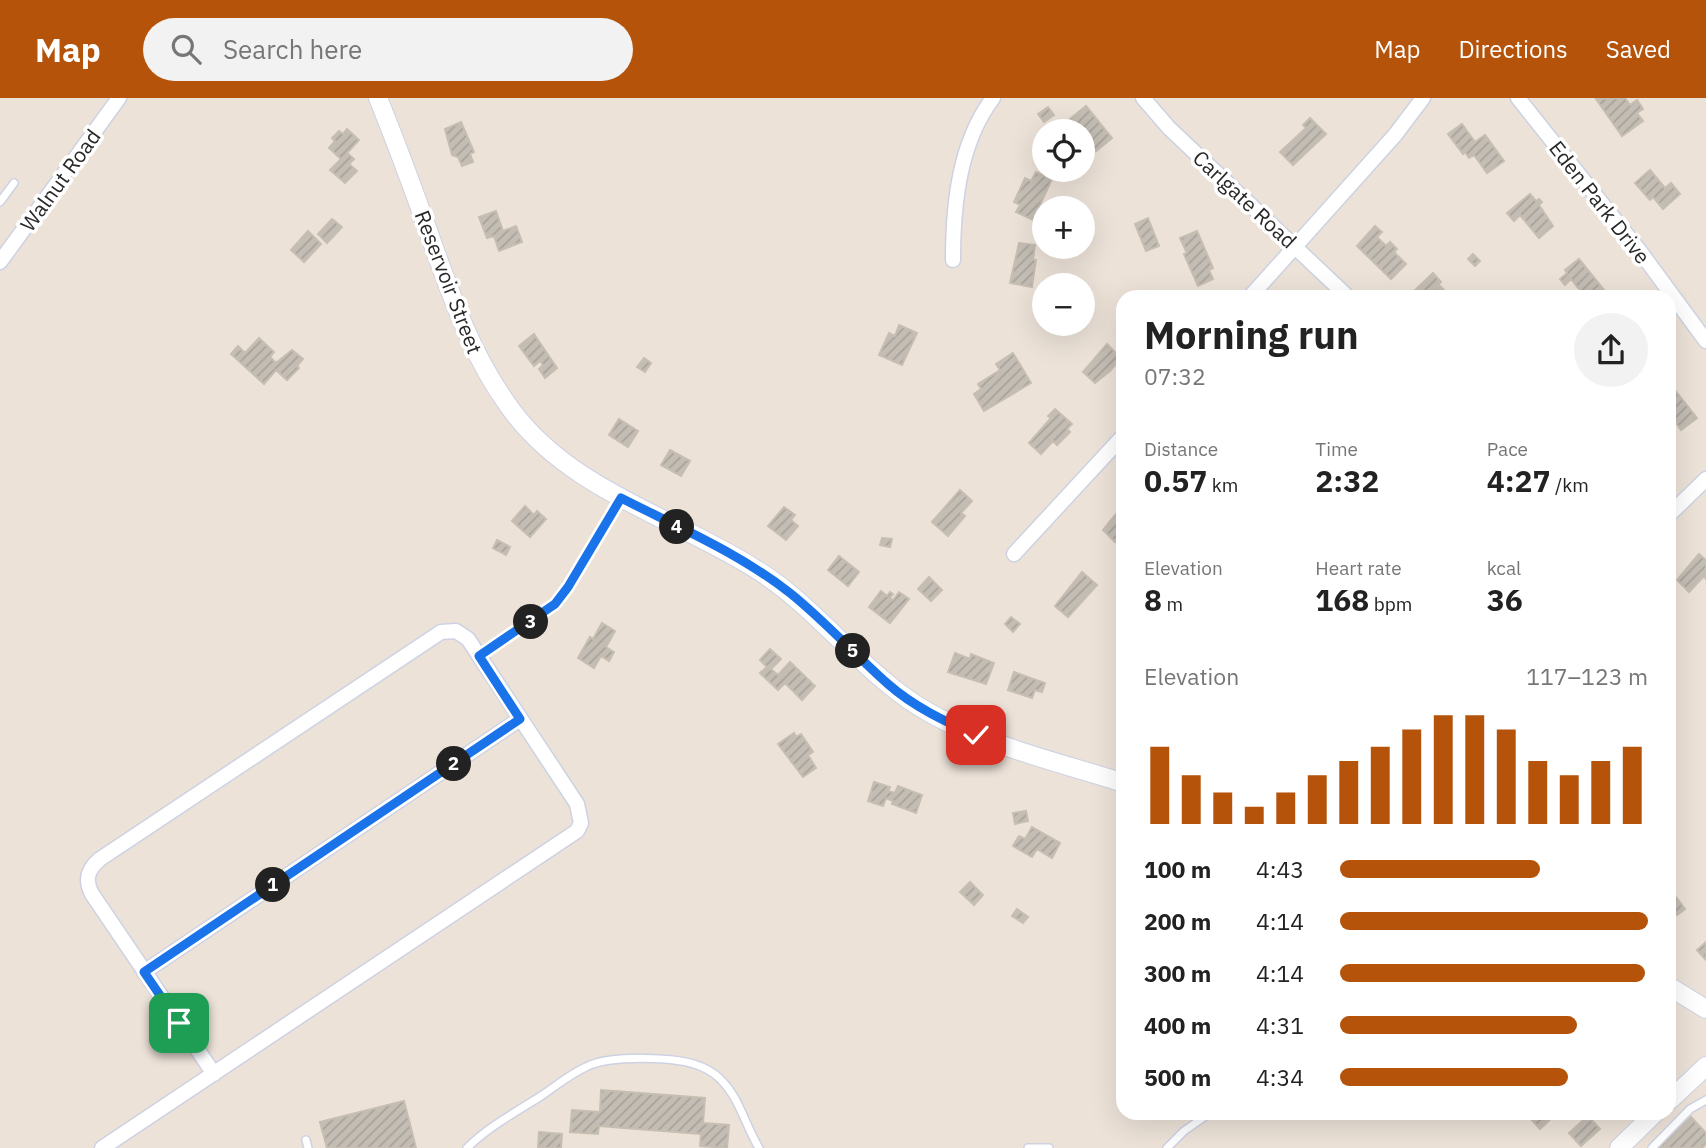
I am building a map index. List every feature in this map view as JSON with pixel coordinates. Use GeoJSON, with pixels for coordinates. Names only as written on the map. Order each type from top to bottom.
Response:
{"type":"FeatureCollection","features":[{"type":"Feature","properties":{"kind":"street","name":"Walnut Road"},"geometry":{"type":"LineString","coordinates":[[0,262],[119,98]]}},
{"type":"Feature","properties":{"kind":"street","name":"Reservoir Street"},"geometry":{"type":"LineString","coordinates":[[378,98],[467,336],[511,411],[540,443],[567,465],[621,498],[757,570],[819,618],[890,685],[936,716],[976,735],[1116,780]]}},
{"type":"Feature","properties":{"kind":"street"},"geometry":{"type":"LineString","coordinates":[[953,260],[953,222],[966,148],[983,111],[993,98]]}},
{"type":"Feature","properties":{"kind":"street","name":"Carlgate Road"},"geometry":{"type":"LineString","coordinates":[[1143,98],[1169,128],[1341,290]]}},
{"type":"Feature","properties":{"kind":"street"},"geometry":{"type":"LineString","coordinates":[[1256,290],[1395,135],[1423,98]]}},
{"type":"Feature","properties":{"kind":"street","name":"Eden Park Drive"},"geometry":{"type":"LineString","coordinates":[[1518,98],[1668,290]]}},
{"type":"Feature","properties":{"kind":"street","name":"Eden Park Drive"},"geometry":{"type":"LineString","coordinates":[[1676,300],[1706,341]]}},
{"type":"Feature","properties":{"kind":"street"},"geometry":{"type":"LineString","coordinates":[[1014,554],[1116,444]]}},
{"type":"Feature","properties":{"kind":"street"},"geometry":{"type":"LineString","coordinates":[[1676,508],[1706,479]]}},
{"type":"Feature","properties":{"kind":"street"},"geometry":{"type":"LineString","coordinates":[[102,1148],[214,1074],[577,831],[581,814],[577,804],[468,639],[460,632],[441,632],[90,869],[88,887],[214,1074]]}},
{"type":"Feature","properties":{"kind":"street"},"geometry":{"type":"LineString","coordinates":[[144,972],[520,719]]}},
{"type":"Feature","properties":{"kind":"street"},"geometry":{"type":"LineString","coordinates":[[1676,991],[1706,1009]]}},
{"type":"Feature","properties":{"kind":"street"},"geometry":{"type":"LineString","coordinates":[[1676,1094],[1706,1066]]}},
{"type":"Feature","properties":{"kind":"street"},"geometry":{"type":"LineString","coordinates":[[1619,1148],[1649,1120]]}},
{"type":"Feature","properties":{"kind":"lane"},"geometry":{"type":"LineString","coordinates":[[0,202],[14,183]]}},
{"type":"Feature","properties":{"kind":"lane"},"geometry":{"type":"LineString","coordinates":[[479,656],[555,604],[621,498]]}},
{"type":"Feature","properties":{"kind":"lane"},"geometry":{"type":"LineString","coordinates":[[467,1148],[494,1126],[587,1066],[611,1059],[635,1058],[688,1062],[713,1074],[731,1094],[759,1148]]}},
{"type":"Feature","properties":{"kind":"lane"},"geometry":{"type":"LineString","coordinates":[[1652,1148],[1690,1109],[1706,1100]]}},
{"type":"Feature","properties":{"kind":"lane"},"geometry":{"type":"LineString","coordinates":[[1167,1148],[1200,1120]]}},
{"type":"Feature","properties":{"kind":"lane"},"geometry":{"type":"LineString","coordinates":[[1028,1148],[1049,1148]]}},
{"type":"Feature","properties":{"kind":"building"},"geometry":{"type":"Polygon","coordinates":[[[1625,98],[1630,105],[1637,100],[1643,109],[1637,113],[1643,121],[1622,136],[1596,99],[1625,98]]]}},
{"type":"Feature","properties":{"kind":"building"},"geometry":{"type":"Polygon","coordinates":[[[1086,106],[1112,138],[1096,151],[1095,119],[1070,119],[1086,106]]]}},
{"type":"Feature","properties":{"kind":"building"},"geometry":{"type":"Polygon","coordinates":[[[1048,107],[1054,115],[1042,119],[1038,114],[1048,107]]]}},
{"type":"Feature","properties":{"kind":"building"},"geometry":{"type":"Polygon","coordinates":[[[1310,118],[1326,134],[1293,165],[1280,152],[1306,128],[1303,125],[1310,118]]]}},
{"type":"Feature","properties":{"kind":"building"},"geometry":{"type":"Polygon","coordinates":[[[461,122],[474,152],[470,154],[473,162],[462,166],[458,157],[452,155],[445,129],[461,122]]]}},
{"type":"Feature","properties":{"kind":"building"},"geometry":{"type":"Polygon","coordinates":[[[1462,124],[1475,142],[1485,135],[1504,161],[1487,173],[1474,155],[1469,158],[1465,152],[1463,154],[1448,134],[1462,124]]]}},
{"type":"Feature","properties":{"kind":"building"},"geometry":{"type":"Polygon","coordinates":[[[347,129],[359,140],[347,153],[354,159],[349,164],[357,171],[345,183],[330,170],[341,159],[329,148],[335,141],[332,138],[339,131],[343,134],[347,129]]]}},
{"type":"Feature","properties":{"kind":"building"},"geometry":{"type":"Polygon","coordinates":[[[1650,170],[1665,188],[1671,183],[1680,194],[1663,209],[1653,197],[1650,200],[1635,183],[1650,170]]]}},
{"type":"Feature","properties":{"kind":"building"},"geometry":{"type":"Polygon","coordinates":[[[1025,178],[1051,182],[1044,196],[1032,196],[1032,220],[1016,212],[1020,205],[1014,202],[1025,178]]]}},
{"type":"Feature","properties":{"kind":"building"},"geometry":{"type":"Polygon","coordinates":[[[1530,194],[1536,201],[1539,199],[1542,202],[1539,205],[1553,226],[1539,238],[1520,215],[1514,221],[1507,213],[1530,194]]]}},
{"type":"Feature","properties":{"kind":"building"},"geometry":{"type":"Polygon","coordinates":[[[496,211],[503,231],[516,226],[522,242],[499,251],[494,236],[487,238],[479,217],[496,211]]]}},
{"type":"Feature","properties":{"kind":"building"},"geometry":{"type":"Polygon","coordinates":[[[1148,218],[1159,246],[1146,251],[1135,224],[1148,218]]]}},
{"type":"Feature","properties":{"kind":"building"},"geometry":{"type":"Polygon","coordinates":[[[332,219],[342,227],[327,243],[318,234],[332,219]]]}},
{"type":"Feature","properties":{"kind":"building"},"geometry":{"type":"Polygon","coordinates":[[[1375,226],[1382,232],[1377,237],[1386,246],[1390,242],[1397,249],[1394,252],[1406,264],[1391,279],[1357,246],[1375,226]]]}},
{"type":"Feature","properties":{"kind":"building"},"geometry":{"type":"Polygon","coordinates":[[[308,231],[321,244],[304,262],[291,250],[308,231]]]}},
{"type":"Feature","properties":{"kind":"building"},"geometry":{"type":"Polygon","coordinates":[[[1197,231],[1213,268],[1209,270],[1213,279],[1198,286],[1180,238],[1197,231]]]}},
{"type":"Feature","properties":{"kind":"building"},"geometry":{"type":"Polygon","coordinates":[[[1019,243],[1032,245],[1032,259],[1036,260],[1032,287],[1010,283],[1019,243]]]}},
{"type":"Feature","properties":{"kind":"building"},"geometry":{"type":"Polygon","coordinates":[[[1473,254],[1480,261],[1475,266],[1468,259],[1473,254]]]}},
{"type":"Feature","properties":{"kind":"building"},"geometry":{"type":"Polygon","coordinates":[[[1579,259],[1604,290],[1580,290],[1571,279],[1565,285],[1560,279],[1567,273],[1565,270],[1579,259]]]}},
{"type":"Feature","properties":{"kind":"building"},"geometry":{"type":"Polygon","coordinates":[[[1433,273],[1441,282],[1435,288],[1440,286],[1444,290],[1415,290],[1433,273]]]}},
{"type":"Feature","properties":{"kind":"building"},"geometry":{"type":"Polygon","coordinates":[[[899,325],[917,333],[902,365],[879,355],[889,333],[895,336],[899,325]]]}},
{"type":"Feature","properties":{"kind":"building"},"geometry":{"type":"Polygon","coordinates":[[[534,334],[557,368],[545,378],[539,369],[543,365],[540,361],[534,366],[519,346],[534,334]]]}},
{"type":"Feature","properties":{"kind":"building"},"geometry":{"type":"Polygon","coordinates":[[[259,338],[274,352],[270,357],[276,363],[292,350],[303,359],[297,366],[299,368],[287,380],[276,370],[264,384],[231,354],[238,346],[245,353],[259,338]]]}},
{"type":"Feature","properties":{"kind":"building"},"geometry":{"type":"Polygon","coordinates":[[[1107,344],[1116,353],[1116,364],[1095,383],[1083,372],[1107,344]]]}},
{"type":"Feature","properties":{"kind":"building"},"geometry":{"type":"Polygon","coordinates":[[[1013,353],[1031,383],[984,411],[974,394],[981,389],[978,384],[1000,370],[996,364],[1013,353]]]}},
{"type":"Feature","properties":{"kind":"building"},"geometry":{"type":"Polygon","coordinates":[[[644,358],[651,363],[645,372],[637,367],[644,358]]]}},
{"type":"Feature","properties":{"kind":"building"},"geometry":{"type":"Polygon","coordinates":[[[1676,391],[1697,418],[1681,430],[1676,423],[1676,391]]]}},
{"type":"Feature","properties":{"kind":"building"},"geometry":{"type":"Polygon","coordinates":[[[1055,409],[1072,424],[1067,429],[1070,432],[1057,445],[1053,441],[1041,454],[1029,443],[1051,418],[1048,416],[1055,409]]]}},
{"type":"Feature","properties":{"kind":"building"},"geometry":{"type":"Polygon","coordinates":[[[619,419],[638,431],[628,447],[609,435],[619,419]]]}},
{"type":"Feature","properties":{"kind":"building"},"geometry":{"type":"Polygon","coordinates":[[[670,450],[690,461],[681,476],[661,465],[670,450]]]}},
{"type":"Feature","properties":{"kind":"building"},"geometry":{"type":"Polygon","coordinates":[[[960,490],[972,501],[961,513],[965,516],[948,536],[932,522],[960,490]]]}},
{"type":"Feature","properties":{"kind":"building"},"geometry":{"type":"Polygon","coordinates":[[[525,506],[534,515],[537,511],[546,519],[530,537],[512,521],[525,506]]]}},
{"type":"Feature","properties":{"kind":"building"},"geometry":{"type":"Polygon","coordinates":[[[784,507],[795,515],[791,520],[798,526],[786,540],[768,526],[784,507]]]}},
{"type":"Feature","properties":{"kind":"building"},"geometry":{"type":"Polygon","coordinates":[[[1116,514],[1116,541],[1103,530],[1116,514]]]}},
{"type":"Feature","properties":{"kind":"building"},"geometry":{"type":"Polygon","coordinates":[[[882,538],[892,539],[890,547],[880,545],[882,538]]]}},
{"type":"Feature","properties":{"kind":"building"},"geometry":{"type":"Polygon","coordinates":[[[497,540],[510,547],[506,555],[493,548],[497,540]]]}},
{"type":"Feature","properties":{"kind":"building"},"geometry":{"type":"Polygon","coordinates":[[[1699,554],[1706,560],[1706,579],[1704,576],[1689,592],[1677,580],[1699,554]]]}},
{"type":"Feature","properties":{"kind":"building"},"geometry":{"type":"Polygon","coordinates":[[[839,556],[859,572],[848,586],[828,570],[839,556]]]}},
{"type":"Feature","properties":{"kind":"building"},"geometry":{"type":"Polygon","coordinates":[[[1082,572],[1097,585],[1068,617],[1055,606],[1082,572]]]}},
{"type":"Feature","properties":{"kind":"building"},"geometry":{"type":"Polygon","coordinates":[[[929,577],[942,590],[931,601],[918,589],[929,577]]]}},
{"type":"Feature","properties":{"kind":"building"},"geometry":{"type":"Polygon","coordinates":[[[881,591],[887,596],[890,592],[893,594],[890,598],[893,600],[899,592],[909,599],[890,623],[869,607],[881,591]]]}},
{"type":"Feature","properties":{"kind":"building"},"geometry":{"type":"Polygon","coordinates":[[[1011,617],[1020,624],[1013,632],[1005,624],[1011,617]]]}},
{"type":"Feature","properties":{"kind":"building"},"geometry":{"type":"Polygon","coordinates":[[[602,623],[615,631],[606,647],[614,652],[609,661],[601,656],[594,668],[578,658],[602,623]]]}},
{"type":"Feature","properties":{"kind":"building"},"geometry":{"type":"Polygon","coordinates":[[[770,649],[781,659],[771,669],[778,675],[790,662],[815,686],[802,700],[785,683],[778,690],[760,673],[767,667],[760,660],[770,649]]]}},
{"type":"Feature","properties":{"kind":"building"},"geometry":{"type":"Polygon","coordinates":[[[955,653],[970,659],[971,654],[994,663],[986,684],[948,672],[955,653]]]}},
{"type":"Feature","properties":{"kind":"building"},"geometry":{"type":"Polygon","coordinates":[[[1014,672],[1045,683],[1042,692],[1035,690],[1032,698],[1008,690],[1014,672]]]}},
{"type":"Feature","properties":{"kind":"building"},"geometry":{"type":"Polygon","coordinates":[[[794,733],[796,737],[801,734],[813,752],[808,755],[816,768],[803,777],[778,744],[794,733]]]}},
{"type":"Feature","properties":{"kind":"building"},"geometry":{"type":"Polygon","coordinates":[[[874,782],[890,787],[888,791],[895,793],[898,786],[922,795],[916,813],[892,804],[893,801],[886,798],[883,806],[868,801],[874,782]]]}},
{"type":"Feature","properties":{"kind":"building"},"geometry":{"type":"Polygon","coordinates":[[[1026,811],[1028,821],[1015,824],[1013,813],[1026,811]]]}},
{"type":"Feature","properties":{"kind":"building"},"geometry":{"type":"Polygon","coordinates":[[[1032,827],[1060,843],[1052,858],[1037,849],[1032,857],[1013,846],[1019,836],[1025,839],[1032,827]]]}},
{"type":"Feature","properties":{"kind":"building"},"geometry":{"type":"Polygon","coordinates":[[[970,882],[983,895],[974,905],[960,892],[970,882]]]}},
{"type":"Feature","properties":{"kind":"building"},"geometry":{"type":"Polygon","coordinates":[[[1676,897],[1685,909],[1676,914],[1676,897]]]}},
{"type":"Feature","properties":{"kind":"building"},"geometry":{"type":"Polygon","coordinates":[[[1017,909],[1028,917],[1023,923],[1012,916],[1017,909]]]}},
{"type":"Feature","properties":{"kind":"building"},"geometry":{"type":"Polygon","coordinates":[[[1706,942],[1706,960],[1697,950],[1706,942]]]}},
{"type":"Feature","properties":{"kind":"building"},"geometry":{"type":"Polygon","coordinates":[[[601,1090],[705,1098],[703,1123],[729,1125],[727,1148],[700,1146],[701,1134],[599,1126],[598,1134],[570,1132],[572,1110],[600,1112],[601,1090]]]}},
{"type":"Feature","properties":{"kind":"building"},"geometry":{"type":"Polygon","coordinates":[[[404,1101],[416,1148],[327,1148],[320,1122],[404,1101]]]}},
{"type":"Feature","properties":{"kind":"building"},"geometry":{"type":"Polygon","coordinates":[[[1691,1117],[1706,1133],[1706,1144],[1702,1148],[1658,1148],[1691,1117]]]}},
{"type":"Feature","properties":{"kind":"building"},"geometry":{"type":"Polygon","coordinates":[[[1532,1120],[1550,1120],[1540,1129],[1532,1120]]]}},
{"type":"Feature","properties":{"kind":"building"},"geometry":{"type":"Polygon","coordinates":[[[1584,1120],[1592,1120],[1600,1129],[1581,1146],[1569,1133],[1584,1120]]]}},
{"type":"Feature","properties":{"kind":"building"},"geometry":{"type":"Polygon","coordinates":[[[539,1132],[562,1134],[561,1148],[538,1148],[539,1132]]]}},
{"type":"Feature","properties":{"kind":"route"},"geometry":{"type":"LineString","coordinates":[[179,1023],[144,972],[520,719],[479,656],[555,604],[621,498],[757,570],[819,618],[890,685],[911,701],[954,726],[976,735]]}}]}
